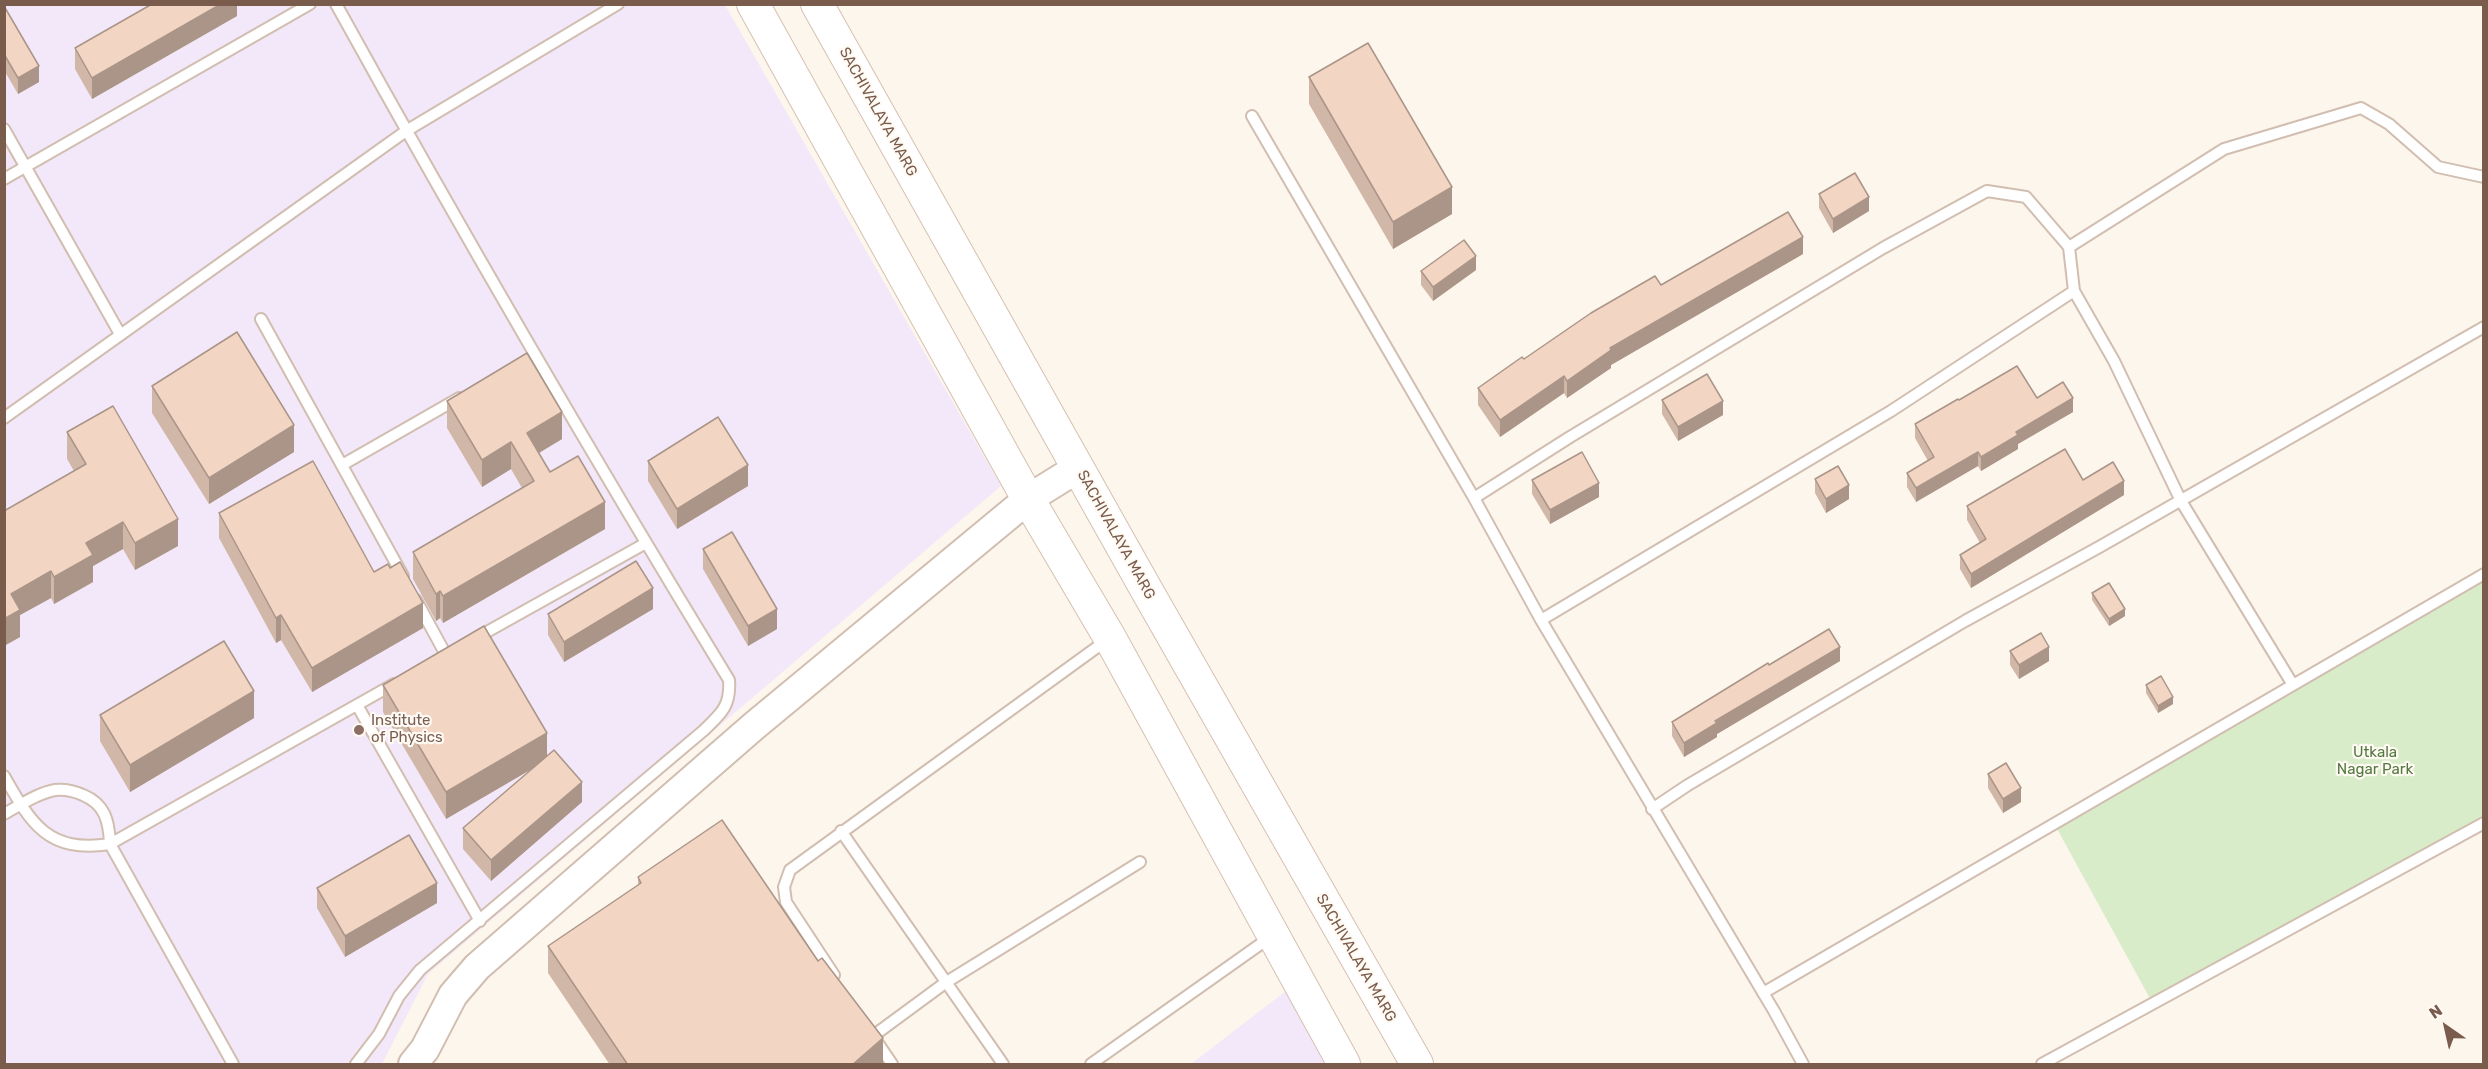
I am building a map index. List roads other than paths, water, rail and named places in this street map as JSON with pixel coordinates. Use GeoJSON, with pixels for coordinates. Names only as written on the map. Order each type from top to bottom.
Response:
{"type":"FeatureCollection","features":[{"type":"Feature","properties":{"kind":"main road"},"geometry":{"type":"LineString","coordinates":[[753,4],[1028,499],[1110,638],[1344,1065]]}},
{"type":"Feature","properties":{"kind":"main road","name":"SACHIVALAYA MARG"},"geometry":{"type":"LineString","coordinates":[[817,4],[1418,1065]]}},
{"type":"Feature","properties":{"kind":"street"},"geometry":{"type":"LineString","coordinates":[[413,1065],[453,994],[477,967],[754,726],[1028,499],[1078,468]]}},
{"type":"Feature","properties":{"kind":"lane"},"geometry":{"type":"LineString","coordinates":[[4,179],[310,4]]}},
{"type":"Feature","properties":{"kind":"lane"},"geometry":{"type":"LineString","coordinates":[[336,4],[531,357],[729,680],[730,696],[720,716],[420,970],[399,996],[379,1034],[356,1065]]}},
{"type":"Feature","properties":{"kind":"lane"},"geometry":{"type":"LineString","coordinates":[[4,418],[406,131],[618,4]]}},
{"type":"Feature","properties":{"kind":"lane"},"geometry":{"type":"LineString","coordinates":[[2069,247],[2224,149],[2361,108],[2389,124],[2438,167],[2484,177]]}},
{"type":"Feature","properties":{"kind":"lane"},"geometry":{"type":"LineString","coordinates":[[1252,116],[1474,498],[1541,620],[1763,993],[1803,1065]]}},
{"type":"Feature","properties":{"kind":"lane"},"geometry":{"type":"LineString","coordinates":[[4,129],[120,334]]}},
{"type":"Feature","properties":{"kind":"lane"},"geometry":{"type":"LineString","coordinates":[[1474,498],[1883,248],[1987,191],[2026,197],[2069,247],[2074,291],[2114,361],[2181,501],[2292,685]]}},
{"type":"Feature","properties":{"kind":"lane"},"geometry":{"type":"LineString","coordinates":[[1541,620],[1891,411],[2074,291]]}},
{"type":"Feature","properties":{"kind":"lane"},"geometry":{"type":"LineString","coordinates":[[261,319],[342,465],[451,652],[646,543]]}},
{"type":"Feature","properties":{"kind":"lane"},"geometry":{"type":"LineString","coordinates":[[1652,809],[1688,785],[1965,621],[2181,501],[2484,327]]}},
{"type":"Feature","properties":{"kind":"lane"},"geometry":{"type":"LineString","coordinates":[[342,465],[465,395]]}},
{"type":"Feature","properties":{"kind":"lane"},"geometry":{"type":"LineString","coordinates":[[1763,993],[2484,574]]}},
{"type":"Feature","properties":{"kind":"lane"},"geometry":{"type":"LineString","coordinates":[[842,988],[786,902],[784,887],[790,870],[1110,638]]}},
{"type":"Feature","properties":{"kind":"lane"},"geometry":{"type":"LineString","coordinates":[[4,776],[21,805],[38,827],[51,837],[71,845],[87,847],[110,844],[407,677]]}},
{"type":"Feature","properties":{"kind":"lane"},"geometry":{"type":"LineString","coordinates":[[357,705],[480,921]]}},
{"type":"Feature","properties":{"kind":"lane"},"geometry":{"type":"LineString","coordinates":[[4,814],[56,790],[72,790],[92,798],[101,806],[107,817],[110,844],[233,1065]]}},
{"type":"Feature","properties":{"kind":"lane"},"geometry":{"type":"LineString","coordinates":[[2042,1065],[2484,824]]}},
{"type":"Feature","properties":{"kind":"lane"},"geometry":{"type":"LineString","coordinates":[[841,831],[1003,1065]]}},
{"type":"Feature","properties":{"kind":"lane"},"geometry":{"type":"LineString","coordinates":[[892,1065],[869,1031],[1140,862]]}},
{"type":"Feature","properties":{"kind":"lane"},"geometry":{"type":"LineString","coordinates":[[1091,1065],[1274,935]]}},
{"type":"Feature","properties":{"kind":"place","name":"Institute of Physics"},"geometry":{"type":"Point","coordinates":[359,730]}},
{"type":"Feature","properties":{"kind":"park label","name":"Utkala Nagar Park"},"geometry":{"type":"Point","coordinates":[2375,762]}}]}
